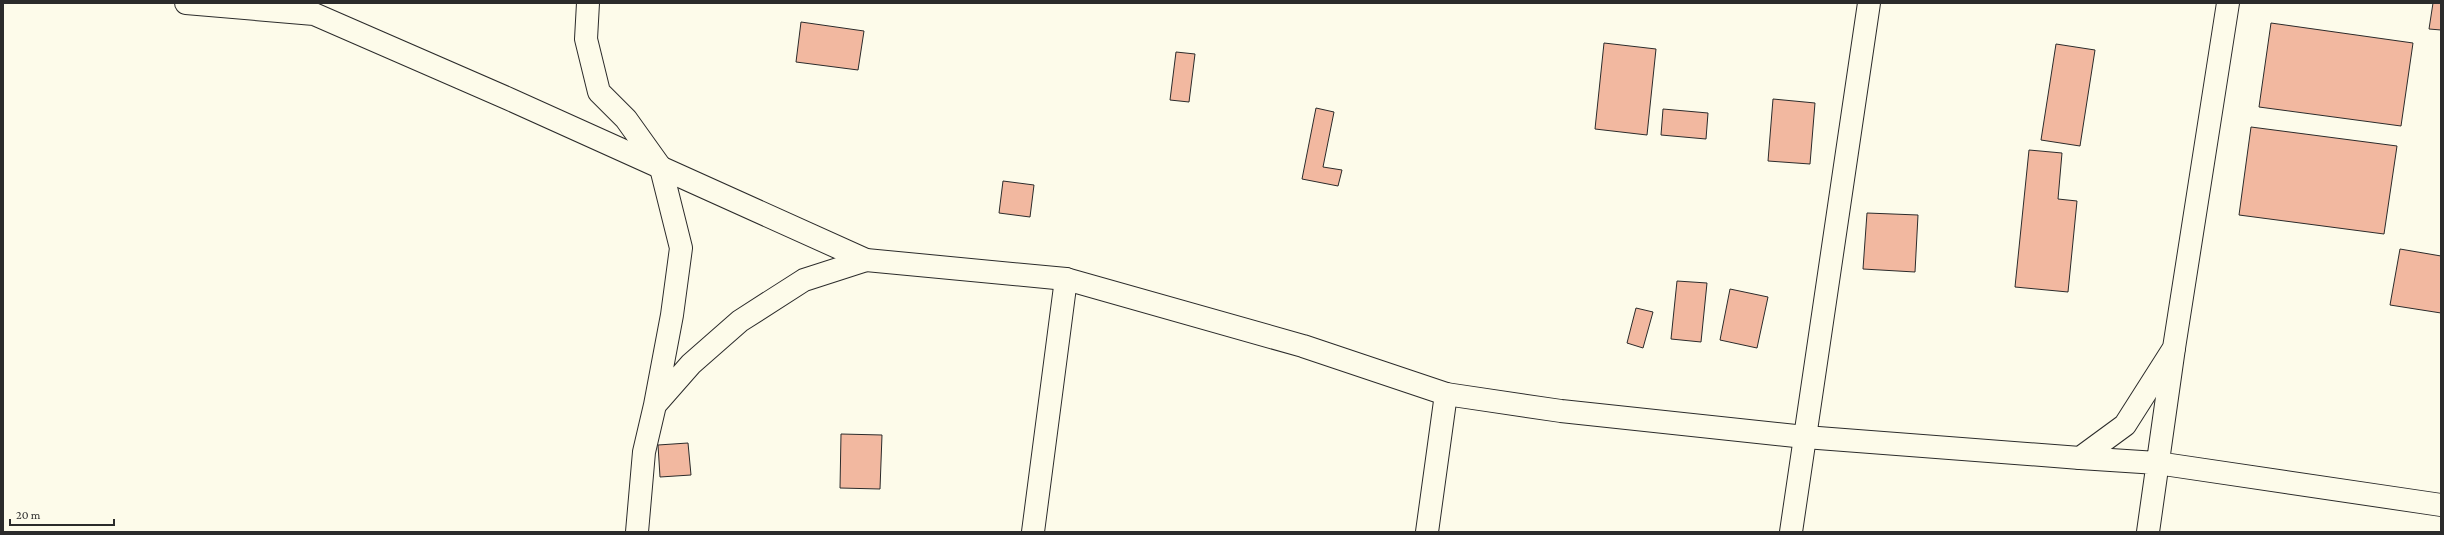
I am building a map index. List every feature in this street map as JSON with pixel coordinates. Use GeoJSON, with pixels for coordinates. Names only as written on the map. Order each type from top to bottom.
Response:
{"type":"FeatureCollection","features":[{"type":"Feature","properties":{"kind":"street"},"geometry":{"type":"LineString","coordinates":[[186,3],[314,14],[866,260],[1066,279],[1303,346],[1446,394],[1561,411],[1804,437],[2157,463],[2441,505]]}},
{"type":"Feature","properties":{"kind":"street"},"geometry":{"type":"LineString","coordinates":[[588,3],[586,39],[600,92],[626,119],[661,168],[680,248],[672,315],[655,405],[644,452],[637,532]]}},
{"type":"Feature","properties":{"kind":"street"},"geometry":{"type":"LineString","coordinates":[[1791,532],[1869,3]]}},
{"type":"Feature","properties":{"kind":"street"},"geometry":{"type":"LineString","coordinates":[[2148,532],[2174,348],[2228,3]]}},
{"type":"Feature","properties":{"kind":"street"},"geometry":{"type":"LineString","coordinates":[[655,405],[691,364],[740,321],[804,280],[866,260]]}},
{"type":"Feature","properties":{"kind":"street"},"geometry":{"type":"LineString","coordinates":[[1033,532],[1066,279]]}},
{"type":"Feature","properties":{"kind":"street"},"geometry":{"type":"LineString","coordinates":[[2080,458],[2125,425],[2174,348]]}},
{"type":"Feature","properties":{"kind":"street"},"geometry":{"type":"LineString","coordinates":[[1427,532],[1446,394]]}},
{"type":"Feature","properties":{"kind":"building"},"geometry":{"type":"Polygon","coordinates":[[[2433,3],[2441,3],[2441,30],[2429,29],[2433,3]]]}},
{"type":"Feature","properties":{"kind":"building"},"geometry":{"type":"Polygon","coordinates":[[[801,22],[864,31],[858,70],[796,62],[801,22]]]}},
{"type":"Feature","properties":{"kind":"building"},"geometry":{"type":"Polygon","coordinates":[[[2271,23],[2413,43],[2401,126],[2259,107],[2271,23]]]}},
{"type":"Feature","properties":{"kind":"building"},"geometry":{"type":"Polygon","coordinates":[[[1604,43],[1656,49],[1647,135],[1595,129],[1604,43]]]}},
{"type":"Feature","properties":{"kind":"building"},"geometry":{"type":"Polygon","coordinates":[[[2056,44],[2095,50],[2080,146],[2041,140],[2056,44]]]}},
{"type":"Feature","properties":{"kind":"building"},"geometry":{"type":"Polygon","coordinates":[[[1176,52],[1195,54],[1189,102],[1170,100],[1176,52]]]}},
{"type":"Feature","properties":{"kind":"building"},"geometry":{"type":"Polygon","coordinates":[[[1773,99],[1815,103],[1810,164],[1768,161],[1773,99]]]}},
{"type":"Feature","properties":{"kind":"building"},"geometry":{"type":"Polygon","coordinates":[[[1316,108],[1334,112],[1323,167],[1342,170],[1338,186],[1302,179],[1316,108]]]}},
{"type":"Feature","properties":{"kind":"building"},"geometry":{"type":"Polygon","coordinates":[[[1663,109],[1708,113],[1706,139],[1661,135],[1663,109]]]}},
{"type":"Feature","properties":{"kind":"building"},"geometry":{"type":"Polygon","coordinates":[[[2251,127],[2397,146],[2384,234],[2239,215],[2251,127]]]}},
{"type":"Feature","properties":{"kind":"building"},"geometry":{"type":"Polygon","coordinates":[[[2029,150],[2062,153],[2058,199],[2077,201],[2068,292],[2015,287],[2029,150]]]}},
{"type":"Feature","properties":{"kind":"building"},"geometry":{"type":"Polygon","coordinates":[[[1003,181],[1034,185],[1030,217],[999,213],[1003,181]]]}},
{"type":"Feature","properties":{"kind":"building"},"geometry":{"type":"Polygon","coordinates":[[[1867,213],[1918,215],[1915,272],[1863,269],[1867,213]]]}},
{"type":"Feature","properties":{"kind":"building"},"geometry":{"type":"Polygon","coordinates":[[[2400,249],[2441,256],[2441,313],[2390,305],[2400,249]]]}},
{"type":"Feature","properties":{"kind":"building"},"geometry":{"type":"Polygon","coordinates":[[[1677,281],[1707,283],[1701,342],[1671,339],[1677,281]]]}},
{"type":"Feature","properties":{"kind":"building"},"geometry":{"type":"Polygon","coordinates":[[[1730,289],[1768,297],[1757,348],[1720,340],[1730,289]]]}},
{"type":"Feature","properties":{"kind":"building"},"geometry":{"type":"Polygon","coordinates":[[[1636,308],[1653,312],[1643,348],[1627,343],[1636,308]]]}},
{"type":"Feature","properties":{"kind":"building"},"geometry":{"type":"Polygon","coordinates":[[[841,434],[882,435],[880,489],[840,488],[841,434]]]}},
{"type":"Feature","properties":{"kind":"building"},"geometry":{"type":"Polygon","coordinates":[[[688,443],[691,475],[660,477],[658,445],[688,443]]]}}]}
